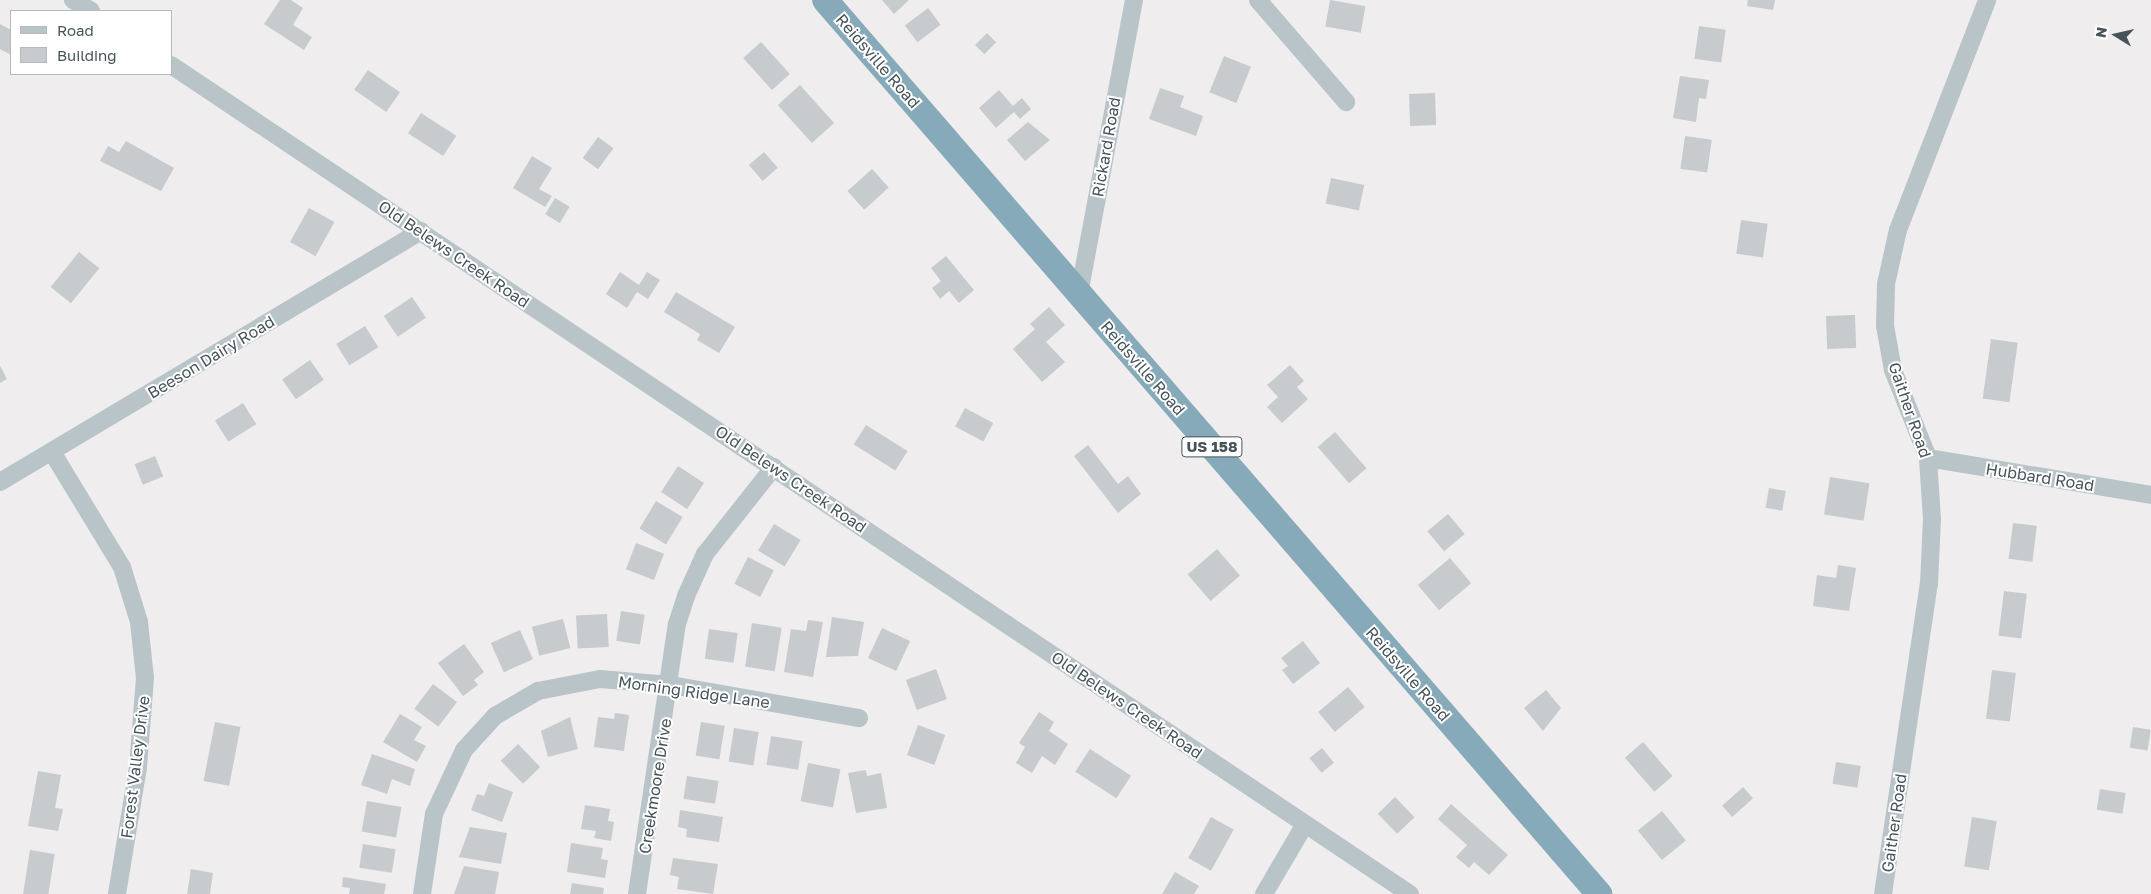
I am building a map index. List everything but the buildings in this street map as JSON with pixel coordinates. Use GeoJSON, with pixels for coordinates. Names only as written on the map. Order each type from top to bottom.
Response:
{"type":"FeatureCollection","features":[{"type":"Feature","properties":{"kind":"highway","name":"Reidsville Road"},"geometry":{"type":"LineString","coordinates":[[825,0],[1599,894]]}},
{"type":"Feature","properties":{"kind":"street"},"geometry":{"type":"LineString","coordinates":[[73,0],[89,10]]}},
{"type":"Feature","properties":{"kind":"street","name":"Rickard Road"},"geometry":{"type":"LineString","coordinates":[[1079,294],[1134,0]]}},
{"type":"Feature","properties":{"kind":"street"},"geometry":{"type":"LineString","coordinates":[[1258,0],[1346,102]]}},
{"type":"Feature","properties":{"kind":"street","name":"Gaither Road"},"geometry":{"type":"LineString","coordinates":[[1883,894],[1930,584],[1928,458],[1893,370],[1885,326],[1886,284],[1898,230],[1987,0]]}},
{"type":"Feature","properties":{"kind":"street","name":"Old Belews Creek Road"},"geometry":{"type":"LineString","coordinates":[[172,66],[1410,894]]}},
{"type":"Feature","properties":{"kind":"street","name":"Beeson Dairy Road"},"geometry":{"type":"LineString","coordinates":[[0,482],[421,231]]}},
{"type":"Feature","properties":{"kind":"street","name":"Forest Valley Drive"},"geometry":{"type":"LineString","coordinates":[[52,452],[122,567],[139,622],[145,678],[141,737],[117,894]]}},
{"type":"Feature","properties":{"kind":"street","name":"Hubbard Road"},"geometry":{"type":"LineString","coordinates":[[1928,458],[2151,495]]}},
{"type":"Feature","properties":{"kind":"street","name":"Creekmoore Drive"},"geometry":{"type":"LineString","coordinates":[[637,894],[671,685],[677,624],[705,554],[774,467]]}},
{"type":"Feature","properties":{"kind":"street","name":"Morning Ridge Lane"},"geometry":{"type":"LineString","coordinates":[[422,894],[434,814],[464,750],[495,716],[538,691],[562,683],[600,679],[671,685],[859,718]]}},
{"type":"Feature","properties":{"kind":"street"},"geometry":{"type":"LineString","coordinates":[[1264,894],[1305,824]]}}]}
